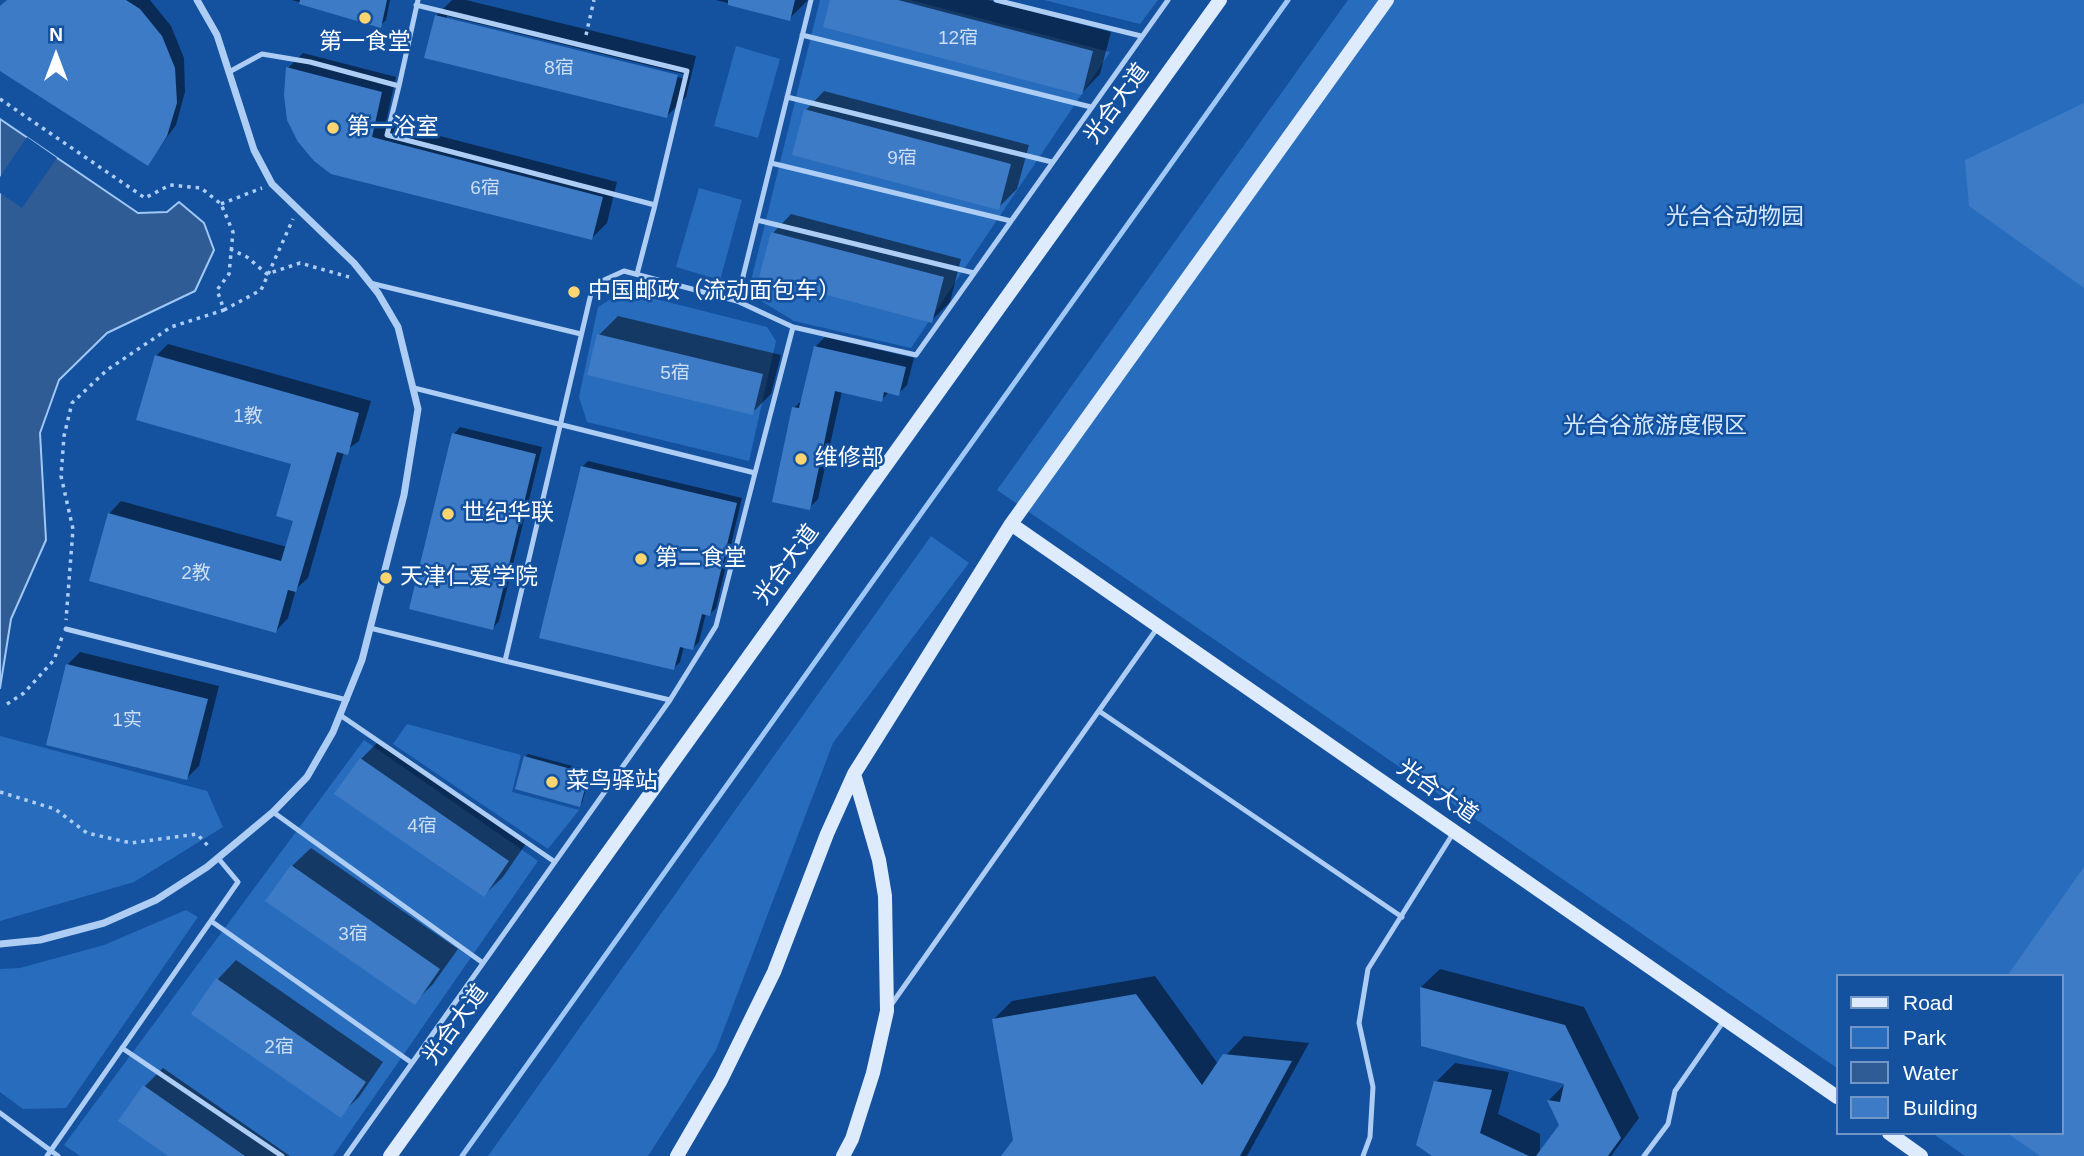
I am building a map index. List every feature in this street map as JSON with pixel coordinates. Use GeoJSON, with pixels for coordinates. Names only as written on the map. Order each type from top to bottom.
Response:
{"type":"FeatureCollection","features":[{"type":"Feature","properties":{"kind":"street"},"geometry":{"type":"LineString","coordinates":[[0,944],[40,940],[104,923],[156,900],[218,858],[273,812],[307,777],[347,700],[370,628],[411,459],[418,410],[398,327],[370,283],[354,264],[271,184],[254,150],[217,34],[197,0]]}},
{"type":"Feature","properties":{"kind":"street","name":"光合大道"},"geometry":{"type":"LineString","coordinates":[[390,1156],[1220,0]]}},
{"type":"Feature","properties":{"kind":"street"},"geometry":{"type":"LineString","coordinates":[[677,1156],[721,1080],[774,972],[827,834],[854,774],[1011,524],[1387,0]]}},
{"type":"Feature","properties":{"kind":"street","name":"光合大道"},"geometry":{"type":"LineString","coordinates":[[1011,524],[1836,1096]]}},
{"type":"Feature","properties":{"kind":"street"},"geometry":{"type":"LineString","coordinates":[[843,1156],[852,1139],[873,1073],[887,1012],[885,896],[879,860],[854,774]]}},
{"type":"Feature","properties":{"kind":"street"},"geometry":{"type":"LineString","coordinates":[[1892,1135],[1921,1156]]}},
{"type":"Feature","properties":{"kind":"lane"},"geometry":{"type":"LineString","coordinates":[[737,301],[810,0]]}},
{"type":"Feature","properties":{"kind":"lane"},"geometry":{"type":"LineString","coordinates":[[996,0],[1141,36]]}},
{"type":"Feature","properties":{"kind":"lane"},"geometry":{"type":"LineString","coordinates":[[505,661],[593,285],[624,271],[737,301],[793,327],[916,355],[1168,0]]}},
{"type":"Feature","properties":{"kind":"lane"},"geometry":{"type":"LineString","coordinates":[[637,274],[655,205],[687,71],[417,3],[387,135],[655,205]]}},
{"type":"Feature","properties":{"kind":"lane"},"geometry":{"type":"LineString","coordinates":[[802,35],[1091,107]]}},
{"type":"Feature","properties":{"kind":"lane"},"geometry":{"type":"LineString","coordinates":[[229,72],[262,54],[310,62],[399,86]]}},
{"type":"Feature","properties":{"kind":"lane"},"geometry":{"type":"LineString","coordinates":[[787,97],[1052,162]]}},
{"type":"Feature","properties":{"kind":"lane"},"geometry":{"type":"LineString","coordinates":[[771,163],[1011,221]]}},
{"type":"Feature","properties":{"kind":"lane"},"geometry":{"type":"LineString","coordinates":[[757,220],[974,273]]}},
{"type":"Feature","properties":{"kind":"lane"},"geometry":{"type":"LineString","coordinates":[[370,283],[581,334]]}},
{"type":"Feature","properties":{"kind":"lane"},"geometry":{"type":"LineString","coordinates":[[346,1156],[670,700],[716,626],[793,327]]}},
{"type":"Feature","properties":{"kind":"lane"},"geometry":{"type":"LineString","coordinates":[[414,388],[755,473]]}},
{"type":"Feature","properties":{"kind":"lane"},"geometry":{"type":"LineString","coordinates":[[887,1012],[1158,627]]}},
{"type":"Feature","properties":{"kind":"lane"},"geometry":{"type":"LineString","coordinates":[[370,628],[670,700]]}},
{"type":"Feature","properties":{"kind":"lane"},"geometry":{"type":"LineString","coordinates":[[66,629],[347,700]]}},
{"type":"Feature","properties":{"kind":"lane"},"geometry":{"type":"LineString","coordinates":[[1099,711],[1402,917]]}},
{"type":"Feature","properties":{"kind":"lane"},"geometry":{"type":"LineString","coordinates":[[340,715],[555,862]]}},
{"type":"Feature","properties":{"kind":"lane"},"geometry":{"type":"LineString","coordinates":[[273,812],[484,963]]}},
{"type":"Feature","properties":{"kind":"lane"},"geometry":{"type":"LineString","coordinates":[[1363,1156],[1370,1137],[1373,1087],[1359,1023],[1368,970],[1454,832]]}},
{"type":"Feature","properties":{"kind":"lane"},"geometry":{"type":"LineString","coordinates":[[48,1153],[239,882],[218,858]]}},
{"type":"Feature","properties":{"kind":"lane"},"geometry":{"type":"LineString","coordinates":[[211,921],[412,1063]]}},
{"type":"Feature","properties":{"kind":"lane"},"geometry":{"type":"LineString","coordinates":[[1644,1156],[1668,1124],[1675,1091],[1725,1019]]}},
{"type":"Feature","properties":{"kind":"lane"},"geometry":{"type":"LineString","coordinates":[[122,1048],[282,1156]]}},
{"type":"Feature","properties":{"kind":"lane"},"geometry":{"type":"LineString","coordinates":[[0,1113],[48,1153],[58,1156]]}},
{"type":"Feature","properties":{"kind":"path"},"geometry":{"type":"LineString","coordinates":[[583,46],[594,0]]}},
{"type":"Feature","properties":{"kind":"path"},"geometry":{"type":"LineString","coordinates":[[0,99],[145,198],[170,185],[201,188],[221,204],[233,232],[229,274],[217,290],[224,310]]}},
{"type":"Feature","properties":{"kind":"path"},"geometry":{"type":"LineString","coordinates":[[221,204],[271,184]]}},
{"type":"Feature","properties":{"kind":"path"},"geometry":{"type":"LineString","coordinates":[[6,704],[24,693],[54,660],[66,629],[73,529],[61,476],[64,436],[72,403],[107,370],[171,327],[224,310],[261,290],[298,209]]}},
{"type":"Feature","properties":{"kind":"path"},"geometry":{"type":"LineString","coordinates":[[230,249],[247,257],[267,274]]}},
{"type":"Feature","properties":{"kind":"path"},"geometry":{"type":"LineString","coordinates":[[267,274],[300,263],[370,283]]}},
{"type":"Feature","properties":{"kind":"path"},"geometry":{"type":"LineString","coordinates":[[0,792],[55,809],[87,833],[131,843],[197,834],[218,858]]}},
{"type":"Feature","properties":{"kind":"green space"},"geometry":{"type":"Polygon","coordinates":[[[820,0],[910,0],[1110,52],[911,348],[794,321],[748,293],[820,0]]]}},
{"type":"Feature","properties":{"kind":"green space"},"geometry":{"type":"Polygon","coordinates":[[[1044,0],[1158,0],[1140,24],[1044,0]]]}},
{"type":"Feature","properties":{"kind":"green space","name":"光合谷旅游度假区"},"geometry":{"type":"Polygon","coordinates":[[[1348,0],[2084,0],[2084,1156],[1965,1156],[1935,1135],[2063,1135],[2063,974],[1836,974],[1836,1067],[997,490],[1348,0]]]}},
{"type":"Feature","properties":{"kind":"green space"},"geometry":{"type":"Polygon","coordinates":[[[736,46],[780,59],[758,138],[714,126],[736,46]]]}},
{"type":"Feature","properties":{"kind":"green space"},"geometry":{"type":"Polygon","coordinates":[[[699,188],[742,200],[720,280],[676,267],[699,188]]]}},
{"type":"Feature","properties":{"kind":"green space"},"geometry":{"type":"Polygon","coordinates":[[[624,291],[767,327],[776,341],[749,461],[587,422],[579,397],[598,307],[624,291]]]}},
{"type":"Feature","properties":{"kind":"green space"},"geometry":{"type":"Polygon","coordinates":[[[931,536],[969,563],[833,743],[716,1050],[648,1156],[488,1156],[931,536]]]}},
{"type":"Feature","properties":{"kind":"green space"},"geometry":{"type":"Polygon","coordinates":[[[407,724],[521,755],[512,792],[579,810],[548,849],[393,744],[407,724]]]}},
{"type":"Feature","properties":{"kind":"green space"},"geometry":{"type":"Polygon","coordinates":[[[0,736],[207,791],[223,827],[134,882],[0,921],[0,736]]]}},
{"type":"Feature","properties":{"kind":"green space"},"geometry":{"type":"Polygon","coordinates":[[[364,740],[538,861],[333,1156],[80,1156],[64,1145],[364,740]]]}},
{"type":"Feature","properties":{"kind":"green space"},"geometry":{"type":"Polygon","coordinates":[[[186,910],[198,917],[66,1108],[23,1109],[0,1092],[0,969],[20,968],[104,945],[186,910]]]}},
{"type":"Feature","properties":{"kind":"water"},"geometry":{"type":"Polygon","coordinates":[[[0,119],[138,213],[167,212],[179,202],[204,223],[214,250],[195,291],[107,333],[59,380],[40,433],[46,540],[11,619],[0,688],[0,119]]]}},
{"type":"Feature","properties":{"kind":"pier"},"geometry":{"type":"Polygon","coordinates":[[[27,137],[57,158],[22,208],[0,193],[0,177],[27,137]]]}},
{"type":"Feature","properties":{"kind":"building"},"geometry":{"type":"Polygon","coordinates":[[[7,0],[126,0],[140,9],[162,36],[175,68],[177,103],[167,136],[148,166],[0,71],[0,6],[7,0]]]}},
{"type":"Feature","properties":{"kind":"building","name":"第一食堂"},"geometry":{"type":"Polygon","coordinates":[[[300,0],[387,0],[381,28],[299,4],[300,0]]]}},
{"type":"Feature","properties":{"kind":"building"},"geometry":{"type":"Polygon","coordinates":[[[728,0],[795,0],[790,21],[728,5],[728,0]]]}},
{"type":"Feature","properties":{"kind":"building"},"geometry":{"type":"Polygon","coordinates":[[[830,0],[898,0],[1093,51],[1082,95],[823,27],[830,0]]]}},
{"type":"Feature","properties":{"kind":"building"},"geometry":{"type":"Polygon","coordinates":[[[435,15],[678,75],[667,118],[424,58],[435,15]]]}},
{"type":"Feature","properties":{"kind":"building"},"geometry":{"type":"Polygon","coordinates":[[[286,67],[382,92],[372,137],[603,197],[592,240],[331,174],[314,161],[298,142],[287,120],[284,95],[286,67]]]}},
{"type":"Feature","properties":{"kind":"building"},"geometry":{"type":"Polygon","coordinates":[[[2084,103],[2084,288],[1969,206],[1965,160],[2084,103]]]}},
{"type":"Feature","properties":{"kind":"building"},"geometry":{"type":"Polygon","coordinates":[[[804,109],[1011,164],[999,210],[792,155],[804,109]]]}},
{"type":"Feature","properties":{"kind":"building"},"geometry":{"type":"Polygon","coordinates":[[[771,232],[944,277],[932,323],[759,277],[771,232]]]}},
{"type":"Feature","properties":{"kind":"building"},"geometry":{"type":"Polygon","coordinates":[[[597,334],[763,374],[753,415],[587,375],[597,334]]]}},
{"type":"Feature","properties":{"kind":"building"},"geometry":{"type":"Polygon","coordinates":[[[814,346],[906,367],[899,396],[884,392],[882,402],[835,391],[810,510],[772,502],[792,407],[799,408],[814,346]]]}},
{"type":"Feature","properties":{"kind":"building"},"geometry":{"type":"Polygon","coordinates":[[[155,355],[359,413],[348,455],[337,452],[296,592],[288,590],[276,633],[89,581],[108,513],[281,561],[293,521],[276,516],[291,464],[136,420],[155,355]]]}},
{"type":"Feature","properties":{"kind":"building"},"geometry":{"type":"Polygon","coordinates":[[[452,433],[536,454],[493,630],[409,609],[452,433]]]}},
{"type":"Feature","properties":{"kind":"building","name":"第二食堂"},"geometry":{"type":"Polygon","coordinates":[[[581,466],[737,503],[710,616],[702,614],[693,650],[680,647],[674,670],[539,638],[581,466]]]}},
{"type":"Feature","properties":{"kind":"building"},"geometry":{"type":"Polygon","coordinates":[[[66,664],[208,699],[187,780],[46,745],[66,664]]]}},
{"type":"Feature","properties":{"kind":"building","name":"菜鸟驿站"},"geometry":{"type":"Polygon","coordinates":[[[524,756],[589,774],[580,807],[515,789],[524,756]]]}},
{"type":"Feature","properties":{"kind":"building"},"geometry":{"type":"Polygon","coordinates":[[[360,758],[509,861],[484,897],[334,794],[360,758]]]}},
{"type":"Feature","properties":{"kind":"building"},"geometry":{"type":"Polygon","coordinates":[[[291,865],[440,969],[415,1005],[265,901],[291,865]]]}},
{"type":"Feature","properties":{"kind":"building"},"geometry":{"type":"Polygon","coordinates":[[[2084,867],[2084,1156],[2040,1156],[2010,1135],[2063,1135],[2063,974],[2008,974],[2084,867]]]}},
{"type":"Feature","properties":{"kind":"building"},"geometry":{"type":"Polygon","coordinates":[[[216,978],[366,1082],[341,1118],[191,1014],[216,978]]]}},
{"type":"Feature","properties":{"kind":"building"},"geometry":{"type":"Polygon","coordinates":[[[1420,987],[1565,1025],[1621,1138],[1608,1156],[1536,1156],[1559,1125],[1547,1100],[1560,1102],[1564,1084],[1421,1046],[1420,987]]]}},
{"type":"Feature","properties":{"kind":"building"},"geometry":{"type":"Polygon","coordinates":[[[1136,994],[1202,1085],[1223,1054],[1292,1061],[1240,1156],[1001,1156],[1013,1140],[992,1019],[1136,994]]]}},
{"type":"Feature","properties":{"kind":"building"},"geometry":{"type":"Polygon","coordinates":[[[1434,1081],[1492,1090],[1480,1133],[1529,1156],[1432,1156],[1416,1145],[1434,1081]]]}},
{"type":"Feature","properties":{"kind":"building"},"geometry":{"type":"Polygon","coordinates":[[[143,1085],[245,1156],[168,1156],[118,1121],[143,1085]]]}},
{"type":"Feature","properties":{"kind":"waterway"},"geometry":{"type":"LineString","coordinates":[[462,1156],[1288,0]]}},
{"type":"Feature","properties":{"kind":"place","name":"第一食堂"},"geometry":{"type":"Point","coordinates":[365,18]}},
{"type":"Feature","properties":{"kind":"place","name":"第一浴室"},"geometry":{"type":"Point","coordinates":[333,128]}},
{"type":"Feature","properties":{"kind":"place","name":"中国邮政（流动面包车）"},"geometry":{"type":"Point","coordinates":[574,292]}},
{"type":"Feature","properties":{"kind":"place","name":"维修部"},"geometry":{"type":"Point","coordinates":[801,459]}},
{"type":"Feature","properties":{"kind":"place","name":"世纪华联"},"geometry":{"type":"Point","coordinates":[448,514]}},
{"type":"Feature","properties":{"kind":"place","name":"第二食堂"},"geometry":{"type":"Point","coordinates":[641,559]}},
{"type":"Feature","properties":{"kind":"place","name":"天津仁爱学院"},"geometry":{"type":"Point","coordinates":[386,578]}},
{"type":"Feature","properties":{"kind":"place","name":"菜鸟驿站"},"geometry":{"type":"Point","coordinates":[552,782]}},
{"type":"Feature","properties":{"kind":"park label","name":"光合谷动物园"},"geometry":{"type":"Point","coordinates":[1735,218]}}]}
